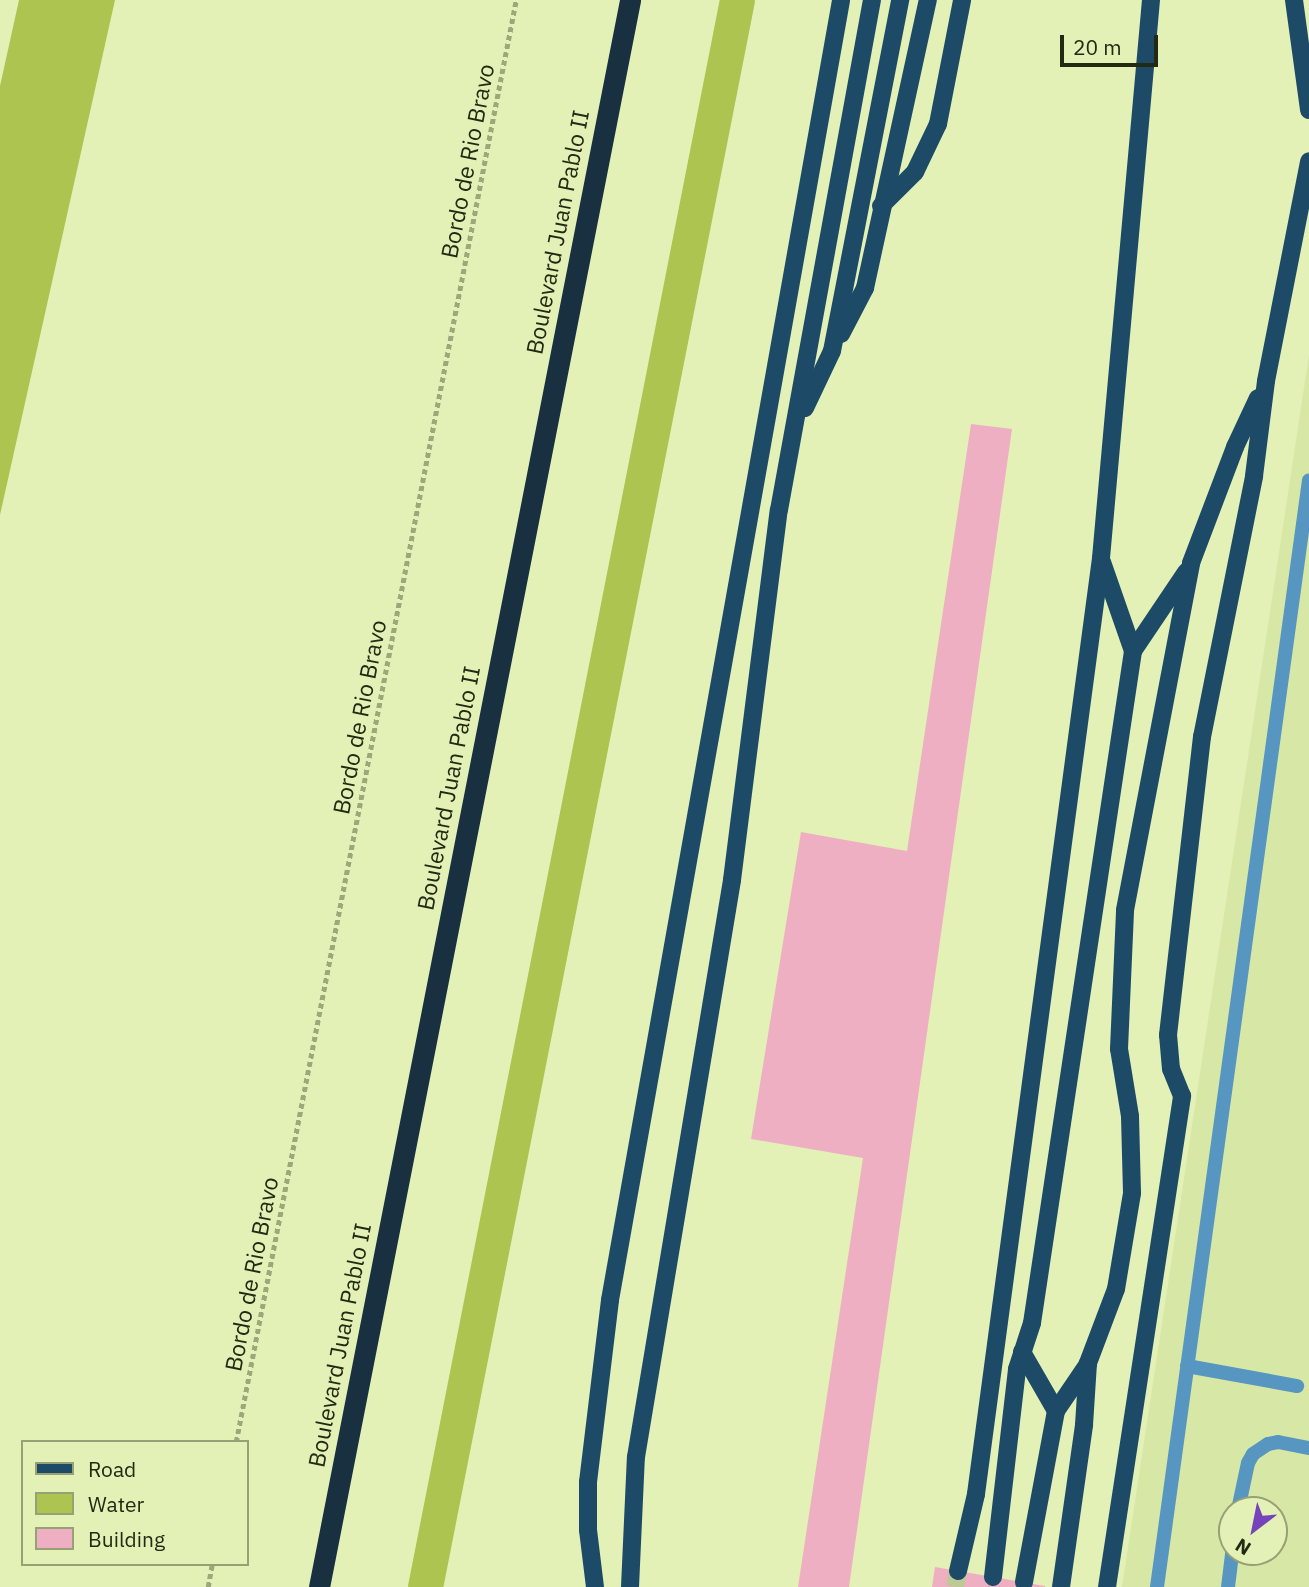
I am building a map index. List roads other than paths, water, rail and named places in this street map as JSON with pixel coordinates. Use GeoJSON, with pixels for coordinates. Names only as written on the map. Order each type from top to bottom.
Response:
{"type":"FeatureCollection","features":[{"type":"Feature","properties":{"kind":"highway","name":"Boulevard Juan Pablo II"},"geometry":{"type":"LineString","coordinates":[[319,1587],[630,0]]}},
{"type":"Feature","properties":{"kind":"main road"},"geometry":{"type":"LineString","coordinates":[[595,1587],[589,1530],[588,1482],[610,1300],[841,0]]}},
{"type":"Feature","properties":{"kind":"main road"},"geometry":{"type":"LineString","coordinates":[[630,1587],[636,1458],[732,880],[779,510],[872,0]]}},
{"type":"Feature","properties":{"kind":"main road"},"geometry":{"type":"LineString","coordinates":[[832,351],[900,0]]}},
{"type":"Feature","properties":{"kind":"main road"},"geometry":{"type":"LineString","coordinates":[[794,431],[864,288],[928,0]]}},
{"type":"Feature","properties":{"kind":"main road"},"geometry":{"type":"LineString","coordinates":[[881,206],[915,172],[937,124],[962,0]]}},
{"type":"Feature","properties":{"kind":"main road"},"geometry":{"type":"LineString","coordinates":[[958,1571],[976,1494],[1101,558],[1151,0]]}},
{"type":"Feature","properties":{"kind":"main road"},"geometry":{"type":"LineString","coordinates":[[1294,0],[1309,110]]}},
{"type":"Feature","properties":{"kind":"main road"},"geometry":{"type":"LineString","coordinates":[[1107,1587],[1182,1096],[1171,1069],[1168,1035],[1202,737],[1254,476],[1266,381],[1309,161]]}},
{"type":"Feature","properties":{"kind":"main road"},"geometry":{"type":"LineString","coordinates":[[1024,1582],[1056,1411],[1088,1363],[1116,1289],[1132,1192],[1130,1116],[1119,1049],[1125,910],[1191,563],[1235,447],[1266,381]]}},
{"type":"Feature","properties":{"kind":"main road"},"geometry":{"type":"LineString","coordinates":[[1101,558],[1133,651]]}},
{"type":"Feature","properties":{"kind":"main road"},"geometry":{"type":"LineString","coordinates":[[993,1577],[1017,1368],[1032,1322],[1133,651],[1191,563]]}},
{"type":"Feature","properties":{"kind":"main road"},"geometry":{"type":"LineString","coordinates":[[1022,1352],[1056,1411]]}},
{"type":"Feature","properties":{"kind":"main road"},"geometry":{"type":"LineString","coordinates":[[1061,1587],[1084,1425],[1088,1363]]}},
{"type":"Feature","properties":{"kind":"lane"},"geometry":{"type":"LineString","coordinates":[[1157,1587],[1309,480]]}},
{"type":"Feature","properties":{"kind":"lane"},"geometry":{"type":"LineString","coordinates":[[1188,1366],[1297,1385]]}},
{"type":"Feature","properties":{"kind":"lane"},"geometry":{"type":"LineString","coordinates":[[1241,1496],[1248,1463],[1253,1454],[1268,1444],[1309,1448]]}},
{"type":"Feature","properties":{"kind":"lane"},"geometry":{"type":"LineString","coordinates":[[1228,1587],[1230,1566]]}},
{"type":"Feature","properties":{"kind":"water"},"geometry":{"type":"Polygon","coordinates":[[[19,0],[115,0],[0,515],[0,86],[19,0]]]}},
{"type":"Feature","properties":{"kind":"waterway"},"geometry":{"type":"LineString","coordinates":[[425,1587],[737,0]]}},
{"type":"Feature","properties":{"kind":"tunnel"},"geometry":{"type":"LineString","coordinates":[[955,1587],[958,1571]]}}]}
